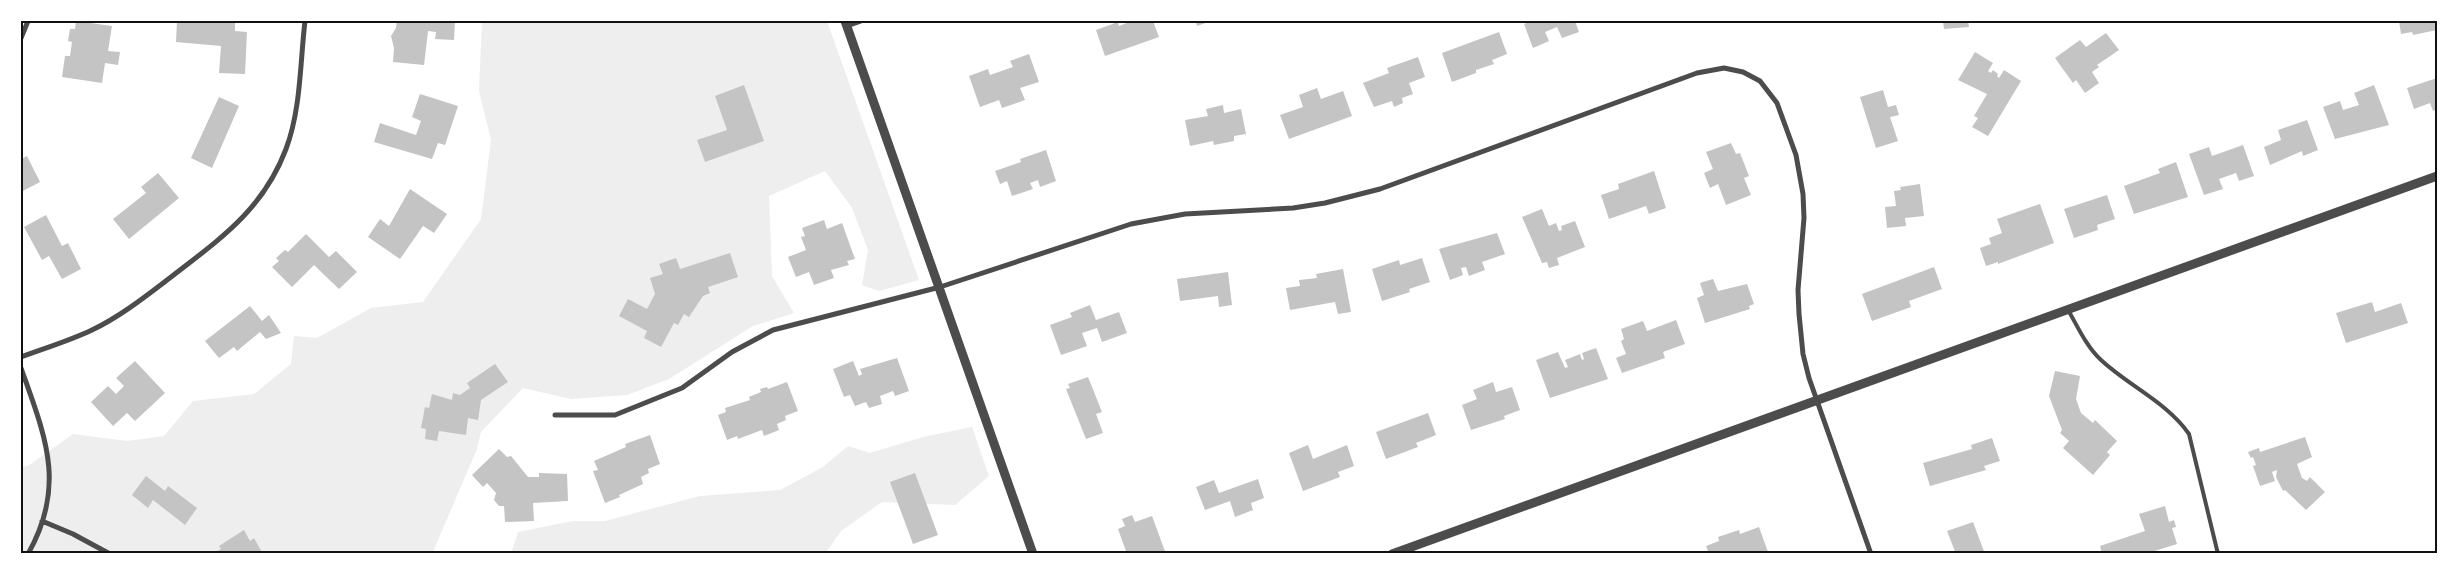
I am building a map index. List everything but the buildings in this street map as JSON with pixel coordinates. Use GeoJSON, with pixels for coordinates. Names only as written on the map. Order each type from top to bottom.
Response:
{"type":"FeatureCollection","features":[{"type":"Feature","properties":{"kind":"street"},"geometry":{"type":"LineString","coordinates":[[21,38],[28,21]]}},
{"type":"Feature","properties":{"kind":"street"},"geometry":{"type":"LineString","coordinates":[[21,357],[91,330],[124,312],[226,235],[254,206],[272,180],[288,144],[296,105],[305,21]]}},
{"type":"Feature","properties":{"kind":"street"},"geometry":{"type":"LineString","coordinates":[[861,21],[846,24],[1033,554]]}},
{"type":"Feature","properties":{"kind":"street"},"geometry":{"type":"LineString","coordinates":[[555,415],[615,415],[682,388],[732,352],[773,330],[940,287],[1108,230],[1146,220],[1201,212],[1293,208],[1350,198],[1389,186],[1697,73],[1724,68],[1747,73],[1760,81],[1774,96],[1796,155],[1804,218],[1798,290],[1803,354],[1817,401],[1871,554]]}},
{"type":"Feature","properties":{"kind":"street"},"geometry":{"type":"LineString","coordinates":[[1392,554],[2437,176]]}},
{"type":"Feature","properties":{"kind":"street"},"geometry":{"type":"LineString","coordinates":[[21,368],[45,436],[50,460],[50,484],[42,521],[28,554]]}},
{"type":"Feature","properties":{"kind":"street"},"geometry":{"type":"LineString","coordinates":[[42,521],[73,534],[110,554]]}},
{"type":"Feature","properties":{"kind":"lane"},"geometry":{"type":"LineString","coordinates":[[2068,310],[2099,358],[2162,408],[2183,426],[2189,434],[2218,554]]}},
{"type":"Feature","properties":{"kind":"shaded area"},"geometry":{"type":"Polygon","coordinates":[[[482,21],[827,21],[919,280],[879,291],[862,285],[868,250],[852,208],[825,171],[769,196],[772,276],[794,313],[753,326],[669,379],[627,395],[571,399],[523,388],[481,432],[477,449],[432,554],[21,554],[21,467],[28,466],[73,434],[127,441],[164,436],[193,401],[254,394],[291,364],[294,336],[317,338],[371,308],[423,302],[481,219],[491,140],[479,91],[482,21]]]}},
{"type":"Feature","properties":{"kind":"shaded area"},"geometry":{"type":"Polygon","coordinates":[[[972,427],[989,476],[955,505],[882,502],[841,531],[825,554],[511,554],[518,532],[573,521],[605,521],[700,496],[780,490],[823,467],[848,446],[870,453],[923,437],[972,427]]]}}]}
